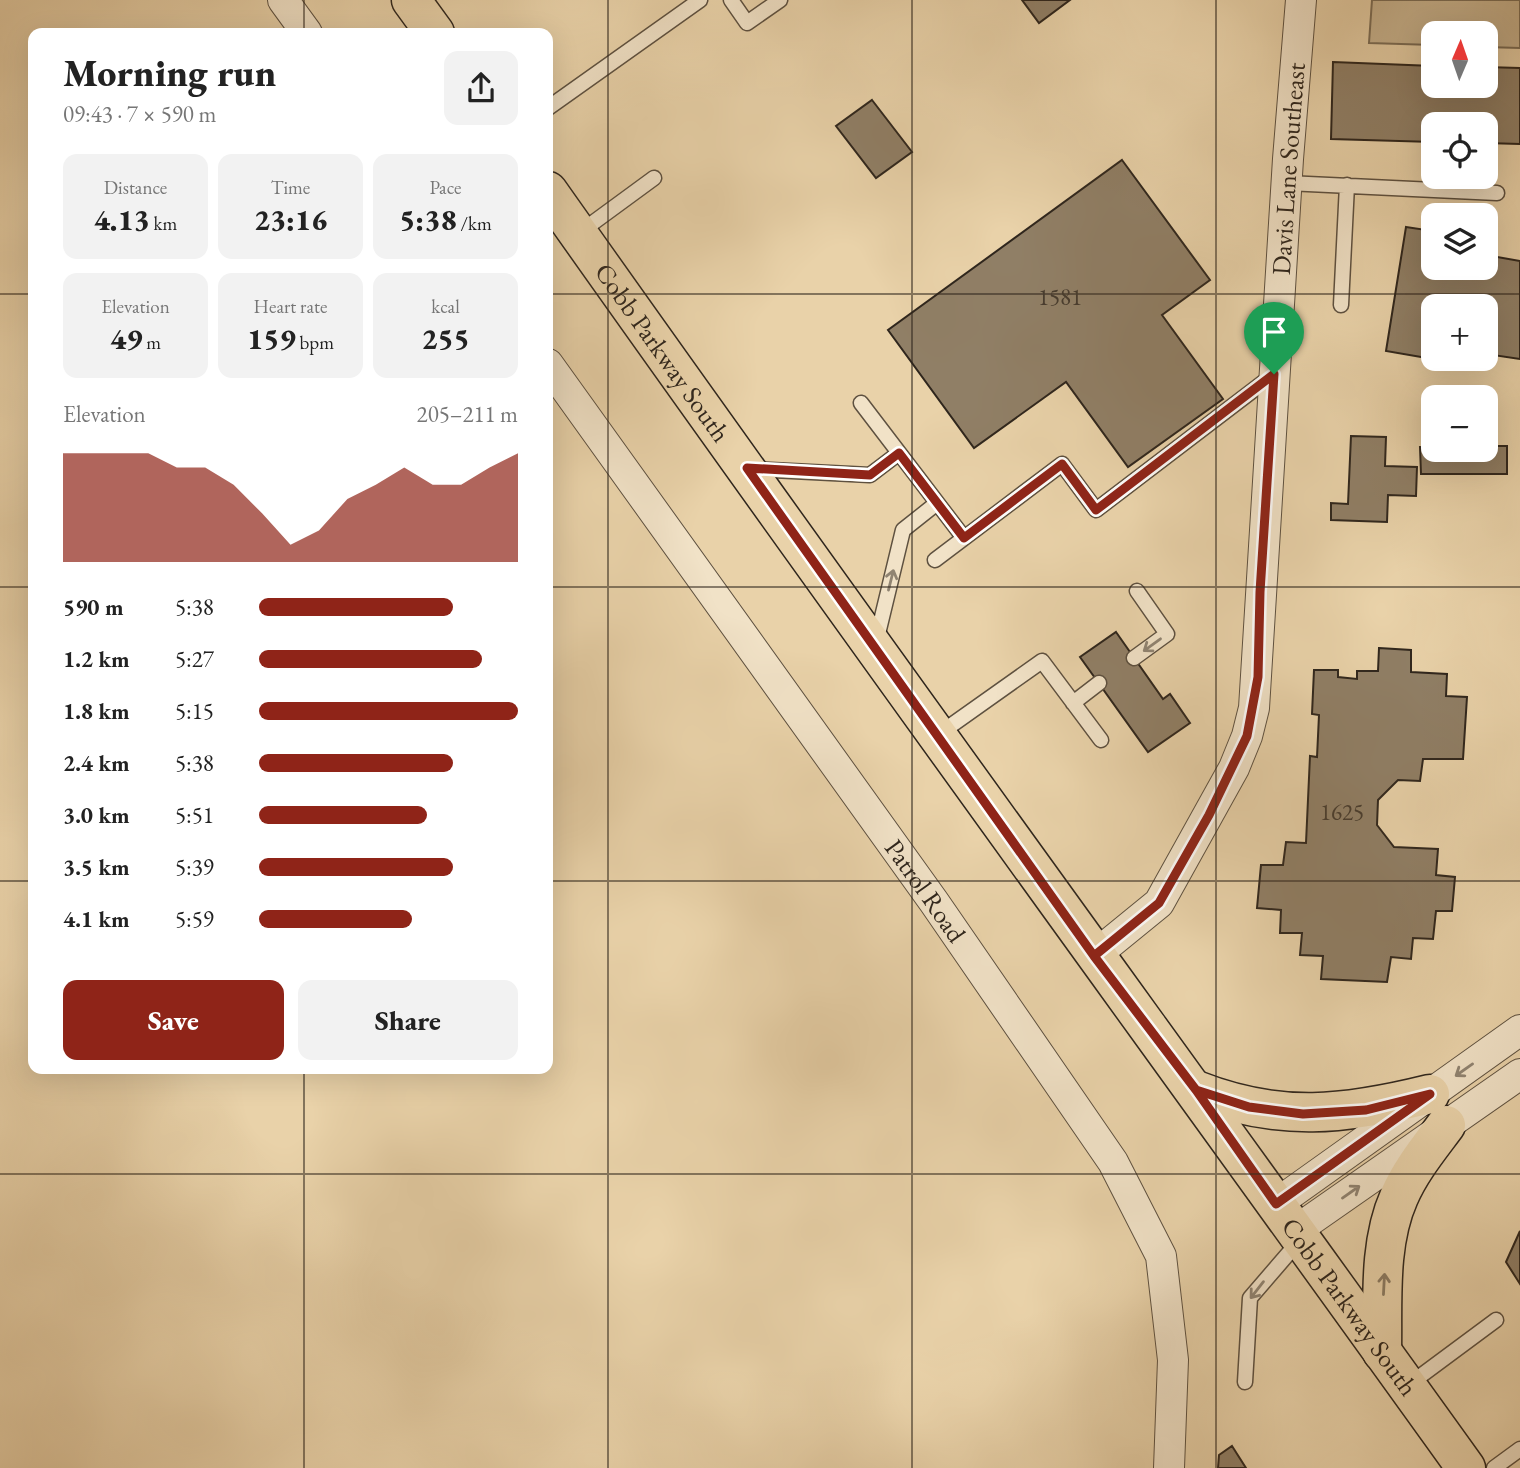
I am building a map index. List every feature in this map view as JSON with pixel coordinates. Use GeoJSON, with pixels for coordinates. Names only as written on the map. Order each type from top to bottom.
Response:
{"type":"FeatureCollection","features":[{"type":"Feature","properties":{"kind":"main road"},"geometry":{"type":"LineString","coordinates":[[411,0],[431,28]]}},
{"type":"Feature","properties":{"kind":"main road","name":"Cobb Parkway South"},"geometry":{"type":"LineString","coordinates":[[553,198],[1094,956],[1196,1090],[1466,1468]]}},
{"type":"Feature","properties":{"kind":"main road"},"geometry":{"type":"LineString","coordinates":[[1196,1090],[1249,1107],[1303,1114],[1366,1110],[1438,1110],[1398,1198],[1390,1226],[1383,1285],[1382,1352]]}},
{"type":"Feature","properties":{"kind":"street"},"geometry":{"type":"LineString","coordinates":[[283,0],[303,28]]}},
{"type":"Feature","properties":{"kind":"street","name":"Davis Lane Southeast"},"geometry":{"type":"LineString","coordinates":[[1094,956],[1159,903],[1221,792],[1247,736],[1258,677],[1260,592],[1301,0]]}},
{"type":"Feature","properties":{"kind":"street","name":"Patrol Road"},"geometry":{"type":"LineString","coordinates":[[553,371],[934,902],[1113,1162],[1161,1256],[1173,1360],[1169,1468]]}},
{"type":"Feature","properties":{"kind":"street"},"geometry":{"type":"LineString","coordinates":[[1291,1225],[1438,1110],[1520,1030]]}},
{"type":"Feature","properties":{"kind":"street"},"geometry":{"type":"LineString","coordinates":[[1438,1110],[1520,1074]]}},
{"type":"Feature","properties":{"kind":"lane"},"geometry":{"type":"LineString","coordinates":[[553,104],[700,0]]}},
{"type":"Feature","properties":{"kind":"lane"},"geometry":{"type":"LineString","coordinates":[[731,0],[747,23],[780,0]]}},
{"type":"Feature","properties":{"kind":"lane"},"geometry":{"type":"LineString","coordinates":[[578,234],[653,177]]}},
{"type":"Feature","properties":{"kind":"lane"},"geometry":{"type":"LineString","coordinates":[[1287,183],[1497,193]]}},
{"type":"Feature","properties":{"kind":"lane"},"geometry":{"type":"LineString","coordinates":[[1341,305],[1347,185]]}},
{"type":"Feature","properties":{"kind":"lane"},"geometry":{"type":"LineString","coordinates":[[935,561],[1062,464],[1096,510],[1274,374]]}},
{"type":"Feature","properties":{"kind":"lane"},"geometry":{"type":"LineString","coordinates":[[861,403],[964,538]]}},
{"type":"Feature","properties":{"kind":"lane"},"geometry":{"type":"LineString","coordinates":[[747,468],[870,475],[899,453]]}},
{"type":"Feature","properties":{"kind":"lane"},"geometry":{"type":"LineString","coordinates":[[874,646],[903,530],[937,503]]}},
{"type":"Feature","properties":{"kind":"lane"},"geometry":{"type":"LineString","coordinates":[[1134,658],[1167,634],[1138,591]]}},
{"type":"Feature","properties":{"kind":"lane"},"geometry":{"type":"LineString","coordinates":[[938,734],[1042,661],[1101,740]]}},
{"type":"Feature","properties":{"kind":"lane"},"geometry":{"type":"LineString","coordinates":[[1073,702],[1099,683]]}},
{"type":"Feature","properties":{"kind":"lane"},"geometry":{"type":"LineString","coordinates":[[1245,1382],[1250,1297],[1291,1225]]}},
{"type":"Feature","properties":{"kind":"lane"},"geometry":{"type":"LineString","coordinates":[[1407,1386],[1496,1320]]}},
{"type":"Feature","properties":{"kind":"lane"},"geometry":{"type":"LineString","coordinates":[[1494,1468],[1520,1449]]}},
{"type":"Feature","properties":{"kind":"shaded area"},"geometry":{"type":"Polygon","coordinates":[[[1372,0],[1520,0],[1520,48],[1498,47],[1498,21],[1421,21],[1421,45],[1369,43],[1372,0]]]}},
{"type":"Feature","properties":{"kind":"building"},"geometry":{"type":"Polygon","coordinates":[[[1022,0],[1070,0],[1039,23],[1022,0]]]}},
{"type":"Feature","properties":{"kind":"building"},"geometry":{"type":"Polygon","coordinates":[[[1333,62],[1421,66],[1421,98],[1498,98],[1498,67],[1520,68],[1520,144],[1498,143],[1498,112],[1421,112],[1421,142],[1331,139],[1333,62]]]}},
{"type":"Feature","properties":{"kind":"building"},"geometry":{"type":"Polygon","coordinates":[[[872,100],[912,152],[876,178],[836,126],[872,100]]]}},
{"type":"Feature","properties":{"kind":"building"},"geometry":{"type":"Polygon","coordinates":[[[1122,160],[1210,280],[1162,315],[1223,399],[1128,467],[1066,382],[974,448],[888,330],[1122,160]]]}},
{"type":"Feature","properties":{"kind":"building"},"geometry":{"type":"Polygon","coordinates":[[[1406,227],[1421,229],[1421,280],[1498,280],[1498,257],[1520,261],[1520,359],[1498,356],[1498,294],[1421,294],[1421,357],[1386,351],[1406,227]]]}},
{"type":"Feature","properties":{"kind":"building"},"geometry":{"type":"Polygon","coordinates":[[[1351,436],[1386,437],[1385,466],[1417,467],[1416,496],[1388,495],[1387,522],[1331,520],[1331,503],[1348,504],[1351,436]]]}},
{"type":"Feature","properties":{"kind":"building"},"geometry":{"type":"Polygon","coordinates":[[[1498,446],[1507,446],[1507,474],[1421,474],[1420,447],[1421,462],[1498,462],[1498,446]]]}},
{"type":"Feature","properties":{"kind":"building"},"geometry":{"type":"Polygon","coordinates":[[[1116,632],[1163,699],[1170,694],[1190,723],[1148,752],[1080,657],[1116,632]]]}},
{"type":"Feature","properties":{"kind":"building"},"geometry":{"type":"Polygon","coordinates":[[[1379,648],[1411,650],[1411,672],[1447,674],[1446,696],[1467,697],[1463,759],[1423,759],[1420,781],[1398,780],[1378,800],[1377,825],[1394,847],[1438,849],[1436,875],[1455,877],[1452,911],[1436,911],[1433,939],[1413,938],[1411,959],[1391,957],[1387,982],[1321,979],[1323,956],[1300,955],[1302,933],[1280,933],[1281,910],[1257,908],[1261,865],[1283,865],[1286,842],[1306,843],[1310,756],[1317,757],[1319,715],[1312,714],[1314,670],[1338,670],[1338,677],[1357,679],[1357,671],[1378,671],[1379,648]]]}},
{"type":"Feature","properties":{"kind":"building"},"geometry":{"type":"Polygon","coordinates":[[[1520,1231],[1520,1284],[1506,1262],[1520,1231]]]}},
{"type":"Feature","properties":{"kind":"building"},"geometry":{"type":"Polygon","coordinates":[[[1232,1446],[1246,1468],[1218,1468],[1219,1455],[1232,1446]]]}},
{"type":"Feature","properties":{"kind":"route"},"geometry":{"type":"LineString","coordinates":[[1274,374],[1096,510],[1062,464],[964,538],[899,453],[870,475],[747,468],[1094,956],[1196,1090],[1276,1204],[1430,1094],[1366,1110],[1303,1114],[1249,1107],[1196,1090],[1145,1023],[1094,956],[1159,903],[1234,768],[1247,736],[1258,677],[1260,592],[1274,374]]}}]}
